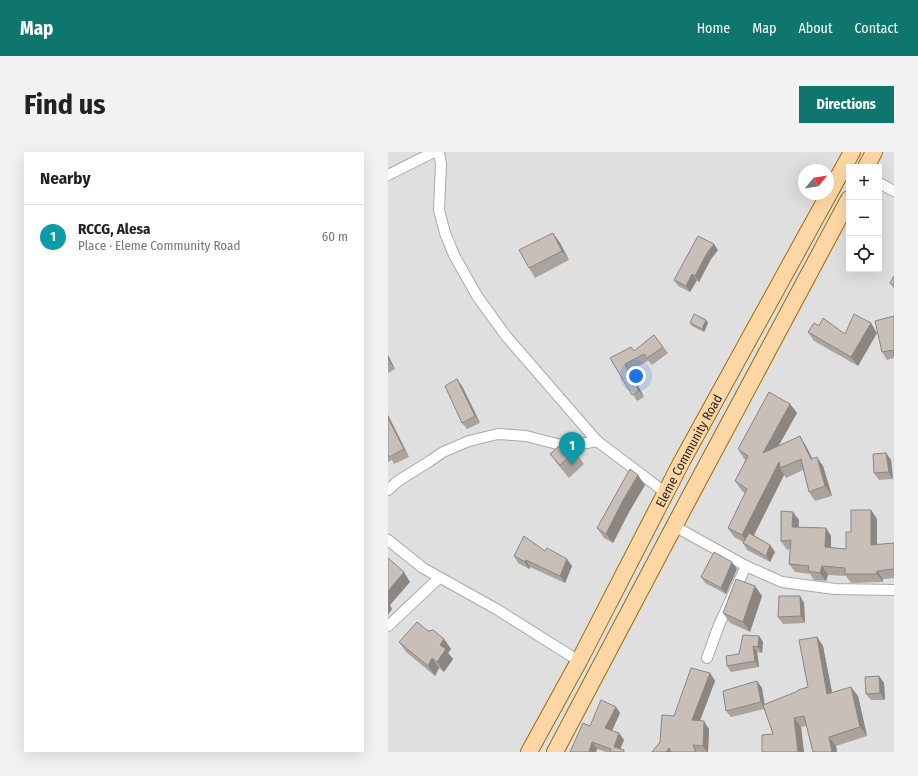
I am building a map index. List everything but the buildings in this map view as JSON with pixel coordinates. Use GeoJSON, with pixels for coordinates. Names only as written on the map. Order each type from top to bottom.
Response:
{"type":"FeatureCollection","features":[{"type":"Feature","properties":{"kind":"main road","name":"Eleme Community Road"},"geometry":{"type":"LineString","coordinates":[[529,752],[580,661],[686,454],[852,152]]}},
{"type":"Feature","properties":{"kind":"main road"},"geometry":{"type":"LineString","coordinates":[[868,164],[874,152]]}},
{"type":"Feature","properties":{"kind":"main road","name":"Eleme Community Road"},"geometry":{"type":"LineString","coordinates":[[555,752],[704,468],[848,200]]}},
{"type":"Feature","properties":{"kind":"street"},"geometry":{"type":"LineString","coordinates":[[388,174],[434,152]]}},
{"type":"Feature","properties":{"kind":"street"},"geometry":{"type":"LineString","coordinates":[[439,152],[441,164],[439,210],[445,233],[454,256],[477,296],[506,336],[597,441],[666,493]]}},
{"type":"Feature","properties":{"kind":"street"},"geometry":{"type":"LineString","coordinates":[[882,185],[894,191]]}},
{"type":"Feature","properties":{"kind":"street"},"geometry":{"type":"LineString","coordinates":[[388,490],[398,480],[443,452],[469,441],[498,434],[526,436],[562,445],[576,445],[597,441]]}},
{"type":"Feature","properties":{"kind":"street"},"geometry":{"type":"LineString","coordinates":[[674,526],[746,566],[782,582],[835,589],[894,590]]}},
{"type":"Feature","properties":{"kind":"street"},"geometry":{"type":"LineString","coordinates":[[388,540],[423,568],[498,610],[580,661]]}},
{"type":"Feature","properties":{"kind":"street"},"geometry":{"type":"LineString","coordinates":[[707,658],[719,625],[746,566]]}},
{"type":"Feature","properties":{"kind":"street"},"geometry":{"type":"LineString","coordinates":[[388,626],[439,578]]}},
{"type":"Feature","properties":{"kind":"shaded area"},"geometry":{"type":"Polygon","coordinates":[[[388,152],[894,152],[894,752],[388,752],[388,152]]]}},
{"type":"Feature","properties":{"kind":"place","name":"RCCG, Alesa"},"geometry":{"type":"Point","coordinates":[572,465]}}]}
